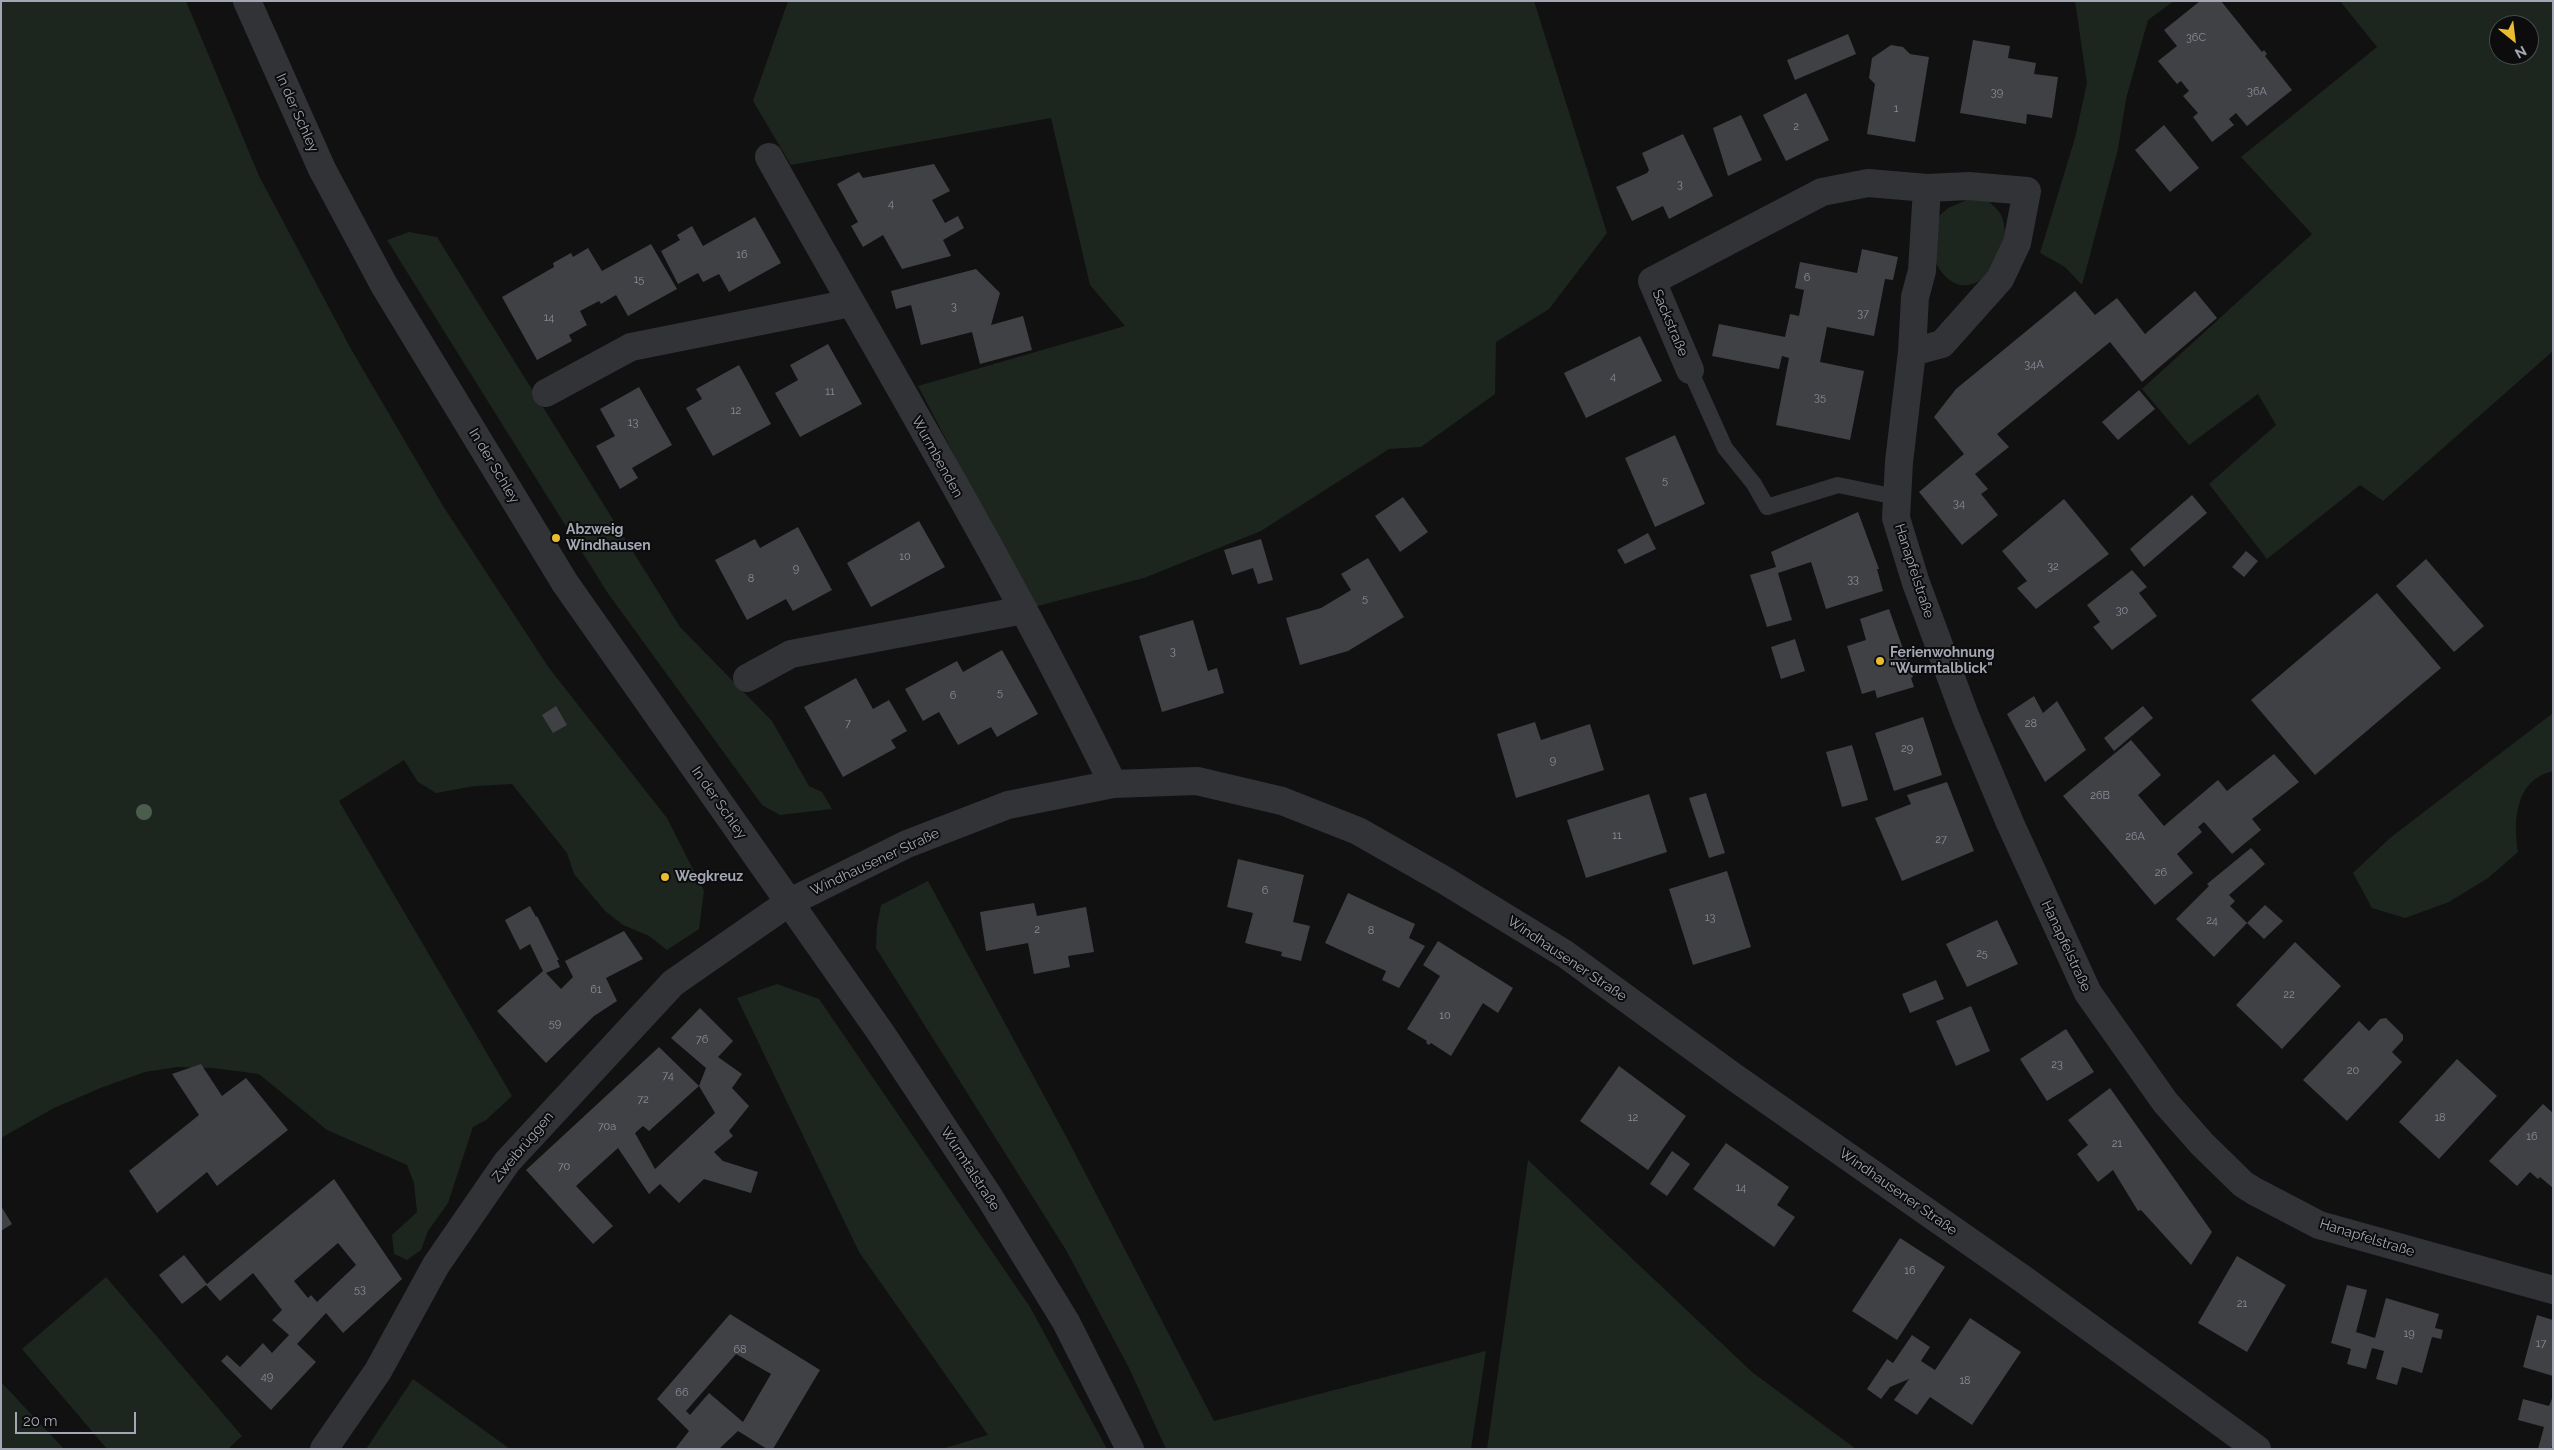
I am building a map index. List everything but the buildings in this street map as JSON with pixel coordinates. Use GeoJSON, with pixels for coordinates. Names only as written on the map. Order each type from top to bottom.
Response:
{"type":"FeatureCollection","features":[{"type":"Feature","properties":{"kind":"street","name":"In der Schley"},"geometry":{"type":"LineString","coordinates":[[247,1],[322,169],[384,285],[565,583],[788,903]]}},
{"type":"Feature","properties":{"kind":"street","name":"Wurmbenden"},"geometry":{"type":"LineString","coordinates":[[769,157],[1024,610],[1072,700],[1113,784]]}},
{"type":"Feature","properties":{"kind":"street","name":"Sackstraße"},"geometry":{"type":"LineString","coordinates":[[1690,370],[1652,281],[1822,192],[1868,183],[1927,188]]}},
{"type":"Feature","properties":{"kind":"street"},"geometry":{"type":"LineString","coordinates":[[1912,352],[1942,344],[2000,279],[2017,244],[2027,191],[1969,186],[1927,188]]}},
{"type":"Feature","properties":{"kind":"street","name":"Hanapfelstraße"},"geometry":{"type":"LineString","coordinates":[[1927,188],[1922,271],[1915,297],[1912,352],[1896,497],[1896,518],[1916,583],[1966,718],[2010,823],[2088,993],[2166,1102],[2202,1144],[2243,1184],[2319,1225],[2553,1290]]}},
{"type":"Feature","properties":{"kind":"street"},"geometry":{"type":"LineString","coordinates":[[546,393],[631,347],[851,303]]}},
{"type":"Feature","properties":{"kind":"street"},"geometry":{"type":"LineString","coordinates":[[748,678],[791,654],[1024,610]]}},
{"type":"Feature","properties":{"kind":"street","name":"Windhausener Straße"},"geometry":{"type":"LineString","coordinates":[[788,903],[908,844],[1008,805],[1113,784],[1197,782],[1282,802],[1358,831],[1444,880],[1565,954],[1734,1077],[2023,1279],[2242,1445]]}},
{"type":"Feature","properties":{"kind":"street","name":"Zweibrüggen"},"geometry":{"type":"LineString","coordinates":[[324,1449],[378,1371],[436,1265],[507,1162],[673,983],[788,903]]}},
{"type":"Feature","properties":{"kind":"street","name":"Wurmtalstraße"},"geometry":{"type":"LineString","coordinates":[[788,903],[881,1034],[990,1198],[1066,1322],[1130,1449]]}},
{"type":"Feature","properties":{"kind":"lane","name":"Sackstraße"},"geometry":{"type":"LineString","coordinates":[[1690,370],[1725,448],[1754,484],[1767,508],[1838,485],[1896,497]]}},
{"type":"Feature","properties":{"kind":"shaded area"},"geometry":{"type":"Polygon","coordinates":[[[1,1],[186,1],[259,176],[351,349],[443,506],[549,668],[667,818],[704,891],[699,929],[667,950],[649,936],[623,925],[605,911],[574,874],[567,853],[512,784],[475,786],[436,793],[418,782],[404,760],[339,801],[512,1096],[486,1120],[473,1127],[448,1203],[428,1231],[421,1250],[407,1260],[394,1254],[392,1235],[417,1212],[414,1183],[407,1165],[327,1130],[259,1074],[213,1068],[177,1067],[145,1072],[103,1087],[54,1108],[1,1138],[1,1]]]}},
{"type":"Feature","properties":{"kind":"shaded area"},"geometry":{"type":"Polygon","coordinates":[[[788,1],[1534,1],[1607,233],[1549,309],[1496,342],[1495,394],[1421,447],[1389,449],[1261,531],[1144,578],[1034,607],[918,386],[1125,326],[1090,285],[1051,118],[791,165],[753,101],[788,1]]]}},
{"type":"Feature","properties":{"kind":"shaded area"},"geometry":{"type":"Polygon","coordinates":[[[2075,1],[2174,1],[2148,20],[2126,99],[2118,149],[2082,285],[2065,267],[2040,253],[2075,138],[2087,83],[2075,1]]]}},
{"type":"Feature","properties":{"kind":"shaded area"},"geometry":{"type":"Polygon","coordinates":[[[2340,1],[2553,1],[2553,351],[2383,501],[2360,485],[2267,559],[2209,484],[2276,425],[2258,394],[2189,445],[2142,389],[2312,234],[2241,157],[2377,47],[2340,1]]]}},
{"type":"Feature","properties":{"kind":"shaded area"},"geometry":{"type":"Polygon","coordinates":[[[1971,198],[1986,198],[2000,213],[2005,229],[2004,243],[1999,257],[1991,270],[1981,280],[1970,285],[1958,284],[1946,277],[1936,262],[1935,247],[1937,218],[1948,208],[1971,198]]]}},
{"type":"Feature","properties":{"kind":"shaded area"},"geometry":{"type":"Polygon","coordinates":[[[409,232],[437,237],[680,627],[772,721],[809,786],[822,792],[832,809],[780,815],[762,805],[607,592],[387,240],[409,232]]]}},
{"type":"Feature","properties":{"kind":"shaded area"},"geometry":{"type":"Polygon","coordinates":[[[2553,713],[2553,771],[2540,776],[2531,783],[2519,803],[2516,827],[2518,852],[2488,878],[2449,902],[2405,918],[2372,908],[2353,873],[2390,838],[2553,713]]]}},
{"type":"Feature","properties":{"kind":"shaded area"},"geometry":{"type":"Polygon","coordinates":[[[928,881],[1068,1140],[1214,1421],[1486,1351],[1471,1449],[1166,1449],[1129,1368],[1066,1250],[876,948],[877,926],[881,905],[928,881]]]}},
{"type":"Feature","properties":{"kind":"shaded area"},"geometry":{"type":"Polygon","coordinates":[[[777,984],[819,999],[1030,1307],[1107,1449],[942,1449],[988,1435],[859,1252],[737,998],[777,984]]]}},
{"type":"Feature","properties":{"kind":"shaded area"},"geometry":{"type":"Polygon","coordinates":[[[1528,1160],[1752,1372],[1856,1449],[1487,1449],[1528,1160]]]}},
{"type":"Feature","properties":{"kind":"shaded area"},"geometry":{"type":"Polygon","coordinates":[[[106,1277],[242,1436],[228,1449],[107,1449],[22,1349],[106,1277]]]}},
{"type":"Feature","properties":{"kind":"shaded area"},"geometry":{"type":"Polygon","coordinates":[[[413,1379],[510,1449],[366,1449],[413,1379]]]}},
{"type":"Feature","properties":{"kind":"shaded area"},"geometry":{"type":"Polygon","coordinates":[[[1,1382],[64,1449],[1,1449],[1,1382]]]}},
{"type":"Feature","properties":{"kind":"place","name":"Abzweig Windhausen"},"geometry":{"type":"Point","coordinates":[556,538]}},
{"type":"Feature","properties":{"kind":"place","name":"Ferienwohnung \"Wurmtalblick\""},"geometry":{"type":"Point","coordinates":[1880,661]}},
{"type":"Feature","properties":{"kind":"place","name":"Wegkreuz"},"geometry":{"type":"Point","coordinates":[665,877]}}]}
